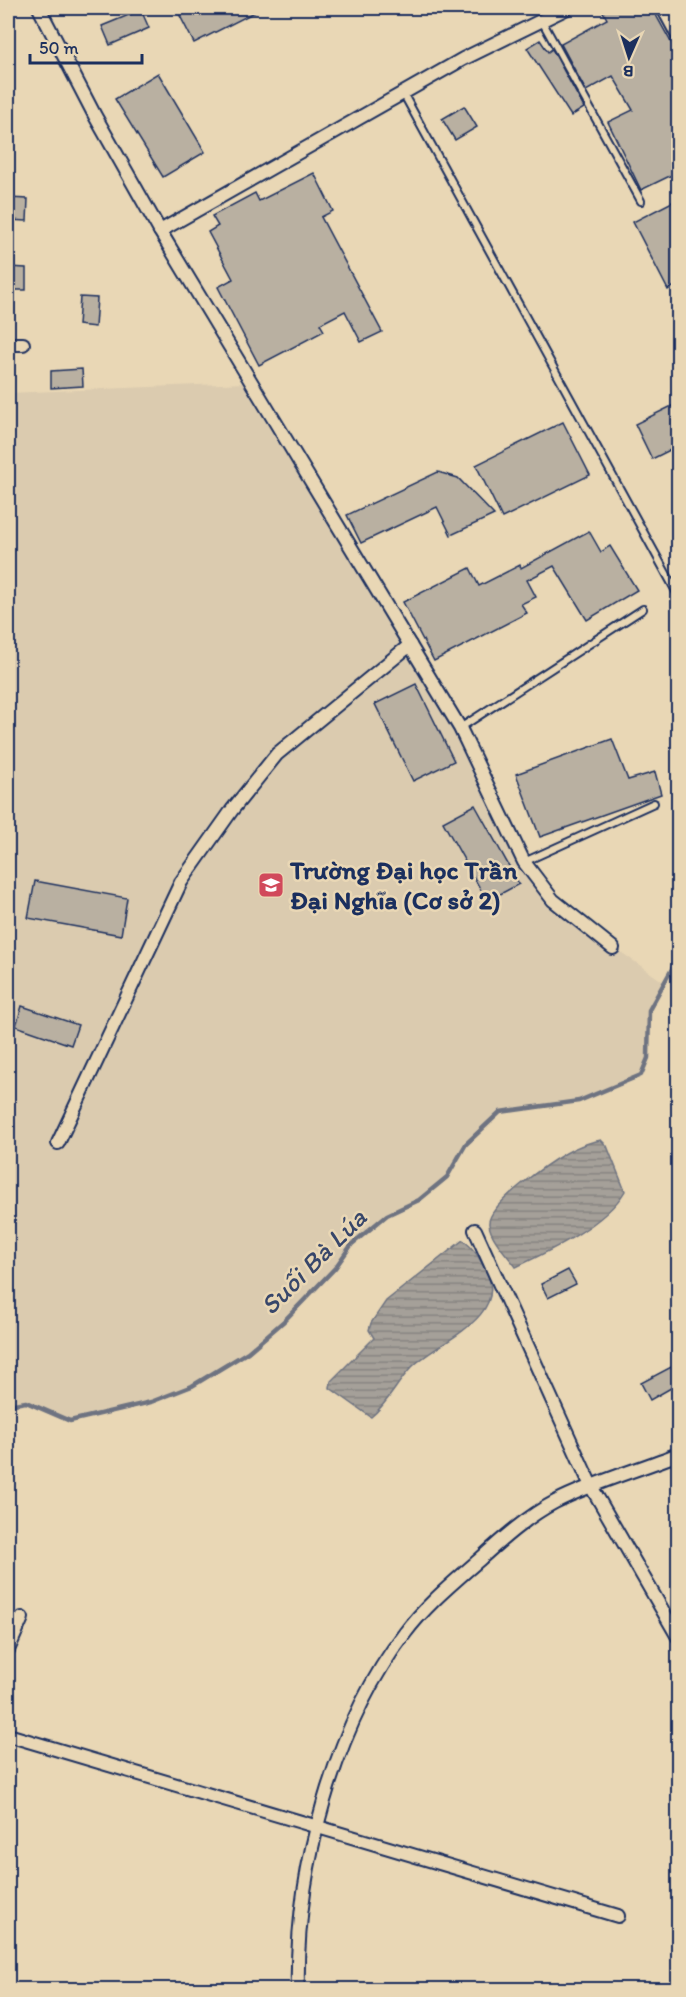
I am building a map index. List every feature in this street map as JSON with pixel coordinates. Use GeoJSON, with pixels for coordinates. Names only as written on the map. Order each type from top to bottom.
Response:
{"type":"FeatureCollection","features":[{"type":"Feature","properties":{"kind":"street"},"geometry":{"type":"LineString","coordinates":[[39,8],[95,116],[160,231],[460,728],[524,862],[553,900],[613,948]]}},
{"type":"Feature","properties":{"kind":"street"},"geometry":{"type":"LineString","coordinates":[[160,231],[403,93],[567,8]]}},
{"type":"Feature","properties":{"kind":"street"},"geometry":{"type":"LineString","coordinates":[[663,8],[678,36]]}},
{"type":"Feature","properties":{"kind":"street"},"geometry":{"type":"LineString","coordinates":[[8,344],[23,344]]}},
{"type":"Feature","properties":{"kind":"street"},"geometry":{"type":"LineString","coordinates":[[58,1143],[188,873],[277,754],[410,645]]}},
{"type":"Feature","properties":{"kind":"street"},"geometry":{"type":"LineString","coordinates":[[475,1230],[592,1488],[678,1636]]}},
{"type":"Feature","properties":{"kind":"street"},"geometry":{"type":"LineString","coordinates":[[298,1989],[303,1898],[331,1779],[351,1726],[405,1634],[439,1595],[505,1537],[555,1502],[678,1454]]}},
{"type":"Feature","properties":{"kind":"street"},"geometry":{"type":"LineString","coordinates":[[8,1650],[22,1618]]}},
{"type":"Feature","properties":{"kind":"street"},"geometry":{"type":"LineString","coordinates":[[8,1735],[618,1916]]}},
{"type":"Feature","properties":{"kind":"lane"},"geometry":{"type":"LineString","coordinates":[[541,20],[641,201]]}},
{"type":"Feature","properties":{"kind":"lane"},"geometry":{"type":"LineString","coordinates":[[403,93],[678,595]]}},
{"type":"Feature","properties":{"kind":"lane"},"geometry":{"type":"LineString","coordinates":[[460,728],[643,609]]}},
{"type":"Feature","properties":{"kind":"lane"},"geometry":{"type":"LineString","coordinates":[[524,862],[654,802]]}},
{"type":"Feature","properties":{"kind":"shaded area","name":"Trường Đại học Trần Đại Nghĩa (Cơ sở 2)"},"geometry":{"type":"Polygon","coordinates":[[[245,383],[455,730],[520,865],[612,954],[618,950],[665,983],[649,1010],[648,1058],[641,1075],[579,1101],[500,1112],[466,1144],[447,1177],[419,1200],[387,1215],[352,1244],[335,1268],[284,1321],[248,1352],[192,1386],[151,1402],[70,1421],[26,1402],[8,1405],[8,393],[245,383]]]}},
{"type":"Feature","properties":{"kind":"shaded area"},"geometry":{"type":"Polygon","coordinates":[[[601,1140],[607,1146],[625,1191],[605,1215],[591,1225],[560,1245],[516,1267],[500,1247],[490,1229],[491,1216],[508,1196],[547,1165],[575,1148],[601,1140]]]}},
{"type":"Feature","properties":{"kind":"shaded area"},"geometry":{"type":"Polygon","coordinates":[[[463,1240],[480,1259],[487,1273],[491,1289],[488,1304],[466,1328],[411,1368],[371,1417],[330,1388],[331,1381],[374,1338],[369,1330],[371,1323],[386,1301],[463,1240]]]}},
{"type":"Feature","properties":{"kind":"building"},"geometry":{"type":"Polygon","coordinates":[[[176,8],[263,8],[194,43],[176,8]]]}},
{"type":"Feature","properties":{"kind":"building"},"geometry":{"type":"Polygon","coordinates":[[[601,8],[652,8],[678,55],[678,172],[641,190],[608,122],[633,110],[613,76],[586,91],[561,44],[607,19],[601,8]]]}},
{"type":"Feature","properties":{"kind":"building"},"geometry":{"type":"Polygon","coordinates":[[[141,10],[149,28],[110,45],[102,26],[141,10]]]}},
{"type":"Feature","properties":{"kind":"building"},"geometry":{"type":"Polygon","coordinates":[[[540,40],[548,52],[552,49],[584,108],[571,116],[527,48],[540,40]]]}},
{"type":"Feature","properties":{"kind":"building"},"geometry":{"type":"Polygon","coordinates":[[[158,73],[205,152],[163,177],[115,99],[158,73]]]}},
{"type":"Feature","properties":{"kind":"building"},"geometry":{"type":"Polygon","coordinates":[[[464,106],[477,127],[455,140],[442,119],[464,106]]]}},
{"type":"Feature","properties":{"kind":"building"},"geometry":{"type":"Polygon","coordinates":[[[314,173],[333,211],[321,217],[382,332],[361,342],[345,311],[320,324],[324,331],[259,365],[218,287],[233,279],[208,232],[218,226],[212,216],[255,193],[259,201],[314,173]]]}},
{"type":"Feature","properties":{"kind":"building"},"geometry":{"type":"Polygon","coordinates":[[[8,198],[28,199],[27,221],[8,220],[8,198]]]}},
{"type":"Feature","properties":{"kind":"building"},"geometry":{"type":"Polygon","coordinates":[[[678,199],[678,284],[668,290],[633,222],[678,199]]]}},
{"type":"Feature","properties":{"kind":"building"},"geometry":{"type":"Polygon","coordinates":[[[8,267],[26,268],[26,290],[8,290],[8,267]]]}},
{"type":"Feature","properties":{"kind":"building"},"geometry":{"type":"Polygon","coordinates":[[[80,297],[97,298],[95,327],[78,325],[80,297]]]}},
{"type":"Feature","properties":{"kind":"building"},"geometry":{"type":"Polygon","coordinates":[[[82,369],[83,386],[51,388],[51,371],[82,369]]]}},
{"type":"Feature","properties":{"kind":"building"},"geometry":{"type":"Polygon","coordinates":[[[678,403],[678,446],[652,459],[635,424],[678,403]]]}},
{"type":"Feature","properties":{"kind":"building"},"geometry":{"type":"Polygon","coordinates":[[[563,422],[590,475],[502,518],[476,465],[563,422]]]}},
{"type":"Feature","properties":{"kind":"building"},"geometry":{"type":"Polygon","coordinates":[[[438,472],[458,478],[494,515],[451,535],[437,507],[361,543],[347,515],[438,472]]]}},
{"type":"Feature","properties":{"kind":"building"},"geometry":{"type":"Polygon","coordinates":[[[589,531],[601,552],[610,546],[637,590],[587,620],[554,566],[527,580],[536,597],[521,604],[527,613],[434,661],[403,602],[470,568],[479,586],[520,565],[521,568],[589,531]]]}},
{"type":"Feature","properties":{"kind":"building"},"geometry":{"type":"Polygon","coordinates":[[[416,684],[454,761],[413,781],[375,704],[416,684]]]}},
{"type":"Feature","properties":{"kind":"building"},"geometry":{"type":"Polygon","coordinates":[[[612,739],[628,780],[655,772],[661,794],[540,837],[516,774],[612,739]]]}},
{"type":"Feature","properties":{"kind":"building"},"geometry":{"type":"Polygon","coordinates":[[[475,805],[519,884],[487,901],[443,822],[475,805]]]}},
{"type":"Feature","properties":{"kind":"building"},"geometry":{"type":"Polygon","coordinates":[[[35,881],[127,898],[121,935],[28,918],[35,881]]]}},
{"type":"Feature","properties":{"kind":"building"},"geometry":{"type":"Polygon","coordinates":[[[22,1006],[78,1025],[71,1045],[16,1026],[22,1006]]]}},
{"type":"Feature","properties":{"kind":"building"},"geometry":{"type":"Polygon","coordinates":[[[568,1270],[576,1284],[548,1298],[541,1284],[568,1270]]]}},
{"type":"Feature","properties":{"kind":"building"},"geometry":{"type":"Polygon","coordinates":[[[675,1365],[678,1384],[650,1400],[641,1383],[675,1365]]]}},
{"type":"Feature","properties":{"kind":"waterway","name":"Suối Bà Lúa"},"geometry":{"type":"LineString","coordinates":[[8,1405],[26,1402],[70,1421],[151,1402],[192,1386],[248,1352],[284,1321],[335,1268],[352,1244],[387,1215],[419,1200],[447,1177],[466,1144],[500,1112],[579,1101],[641,1075],[648,1058],[649,1010],[678,958]]}},
{"type":"Feature","properties":{"kind":"place","name":"Trường Đại học Trần Đại Nghĩa (Cơ sở 2)"},"geometry":{"type":"Point","coordinates":[271,885]}}]}
